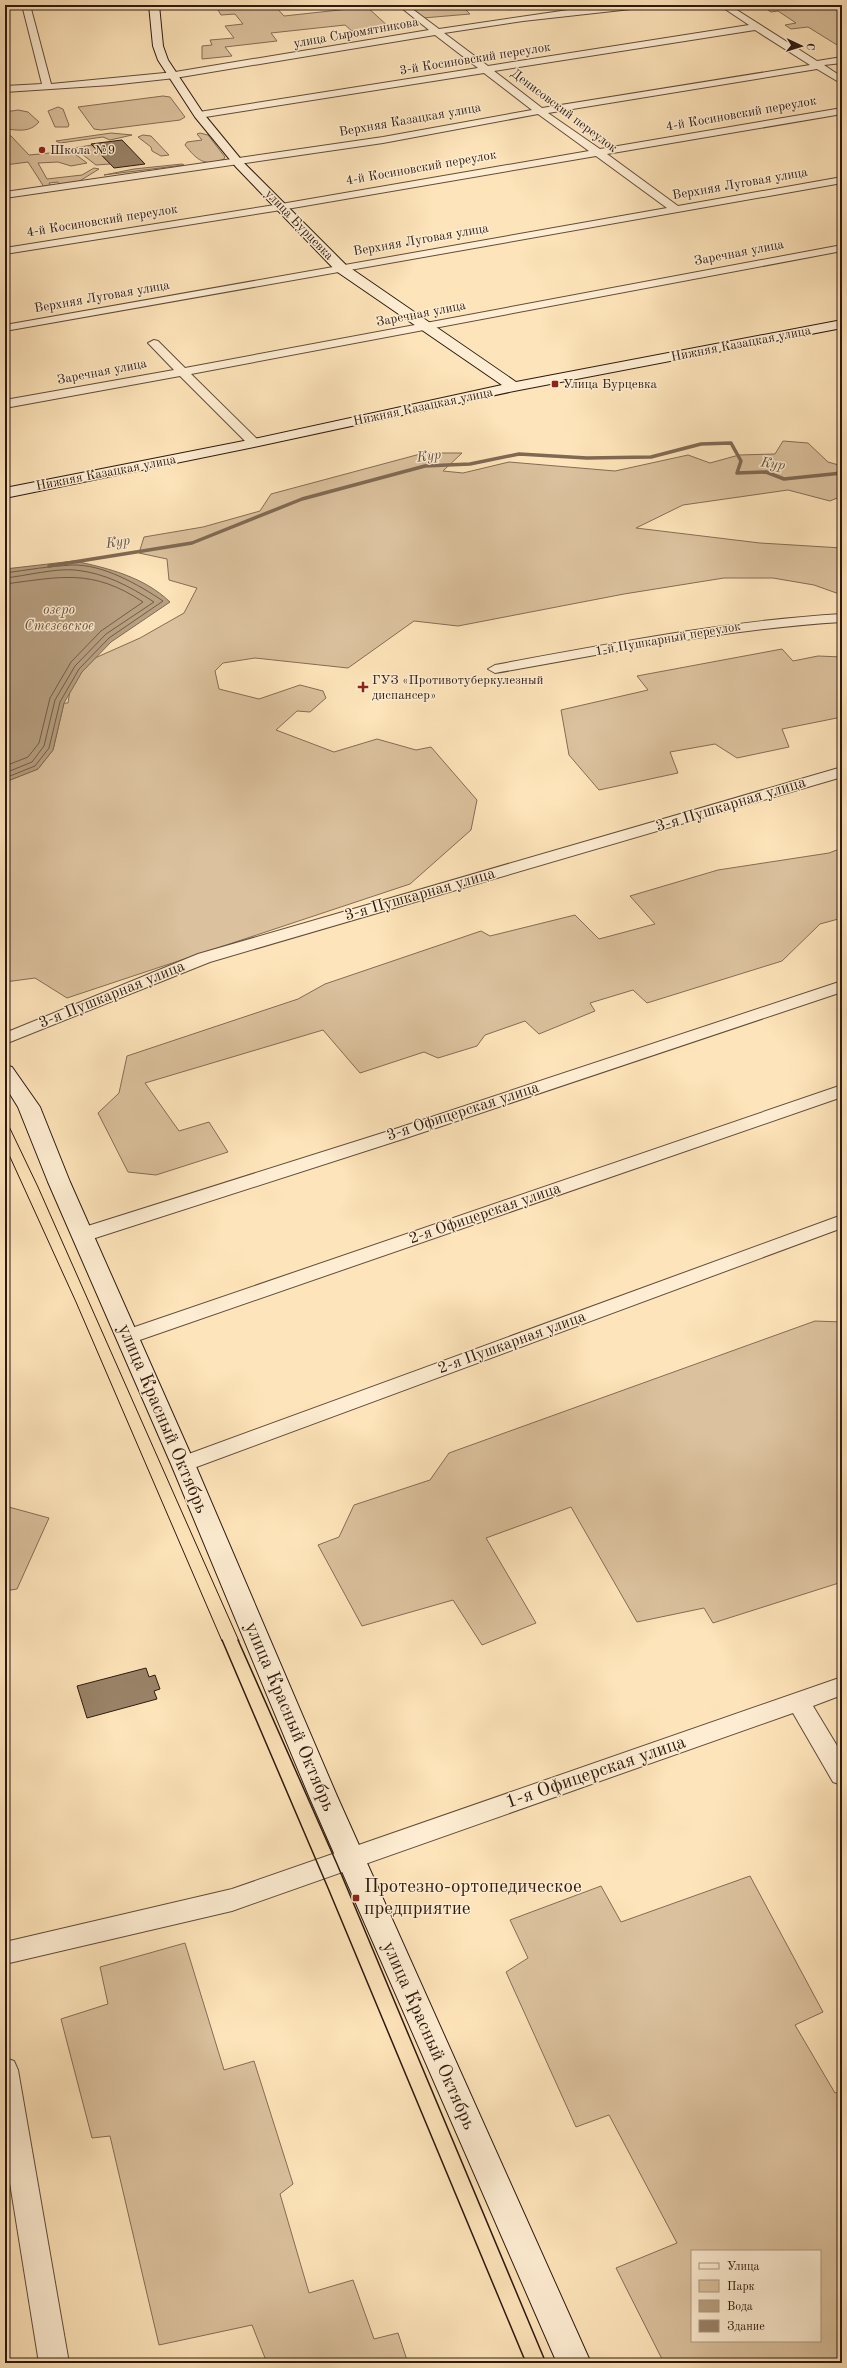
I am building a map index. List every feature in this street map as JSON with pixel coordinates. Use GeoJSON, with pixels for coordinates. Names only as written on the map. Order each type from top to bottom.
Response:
{"type":"FeatureCollection","features":[{"type":"Feature","properties":{"kind":"street"},"geometry":{"type":"LineString","coordinates":[[26,5],[47,86]]}},
{"type":"Feature","properties":{"kind":"street","name":"улица Бурцевка"},"geometry":{"type":"LineString","coordinates":[[154,5],[158,46],[163,60],[199,115],[237,162],[341,268],[429,327],[514,387]]}},
{"type":"Feature","properties":{"kind":"street","name":"Денисовский переулок"},"geometry":{"type":"LineString","coordinates":[[402,5],[489,70],[540,111],[676,209]]}},
{"type":"Feature","properties":{"kind":"street","name":"улица Сыромятникова"},"geometry":{"type":"LineString","coordinates":[[5,89],[173,76],[437,32],[594,9],[640,5]]}},
{"type":"Feature","properties":{"kind":"street"},"geometry":{"type":"LineString","coordinates":[[723,5],[755,27],[842,81]]}},
{"type":"Feature","properties":{"kind":"street","name":"3-й Косиновский переулок"},"geometry":{"type":"LineString","coordinates":[[199,115],[755,27]]}},
{"type":"Feature","properties":{"kind":"street","name":"Верхняя Казацкая улица"},"geometry":{"type":"LineString","coordinates":[[5,195],[383,140],[540,111],[842,60]]}},
{"type":"Feature","properties":{"kind":"street","name":"4-й Косиновский переулок"},"geometry":{"type":"LineString","coordinates":[[5,251],[281,207],[842,111]]}},
{"type":"Feature","properties":{"kind":"street","name":"Верхняя Луговая улица"},"geometry":{"type":"LineString","coordinates":[[5,328],[842,180]]}},
{"type":"Feature","properties":{"kind":"street","name":"Заречная улица"},"geometry":{"type":"LineString","coordinates":[[5,404],[429,327],[842,248]]}},
{"type":"Feature","properties":{"kind":"street","name":"Нижняя Казацкая улица"},"geometry":{"type":"LineString","coordinates":[[5,492],[254,443],[514,387],[842,324]]}},
{"type":"Feature","properties":{"kind":"street"},"geometry":{"type":"LineString","coordinates":[[154,343],[254,443]]}},
{"type":"Feature","properties":{"kind":"street","name":"1-й Пушкарный переулок"},"geometry":{"type":"LineString","coordinates":[[495,669],[726,627],[842,618]]}},
{"type":"Feature","properties":{"kind":"street","name":"3-я Пушкарная улица"},"geometry":{"type":"LineString","coordinates":[[5,1039],[204,958],[842,772]]}},
{"type":"Feature","properties":{"kind":"street","name":"3-я Офицерская улица"},"geometry":{"type":"LineString","coordinates":[[82,1235],[399,1134],[842,986]]}},
{"type":"Feature","properties":{"kind":"street","name":"улица Красный Октябрь"},"geometry":{"type":"LineString","coordinates":[[5,1071],[21,1093],[28,1107],[82,1235],[183,1464],[350,1860],[574,2363]]}},
{"type":"Feature","properties":{"kind":"street","name":"2-я Офицерская улица"},"geometry":{"type":"LineString","coordinates":[[127,1337],[842,1091]]}},
{"type":"Feature","properties":{"kind":"street","name":"2-я Пушкарная улица"},"geometry":{"type":"LineString","coordinates":[[183,1464],[842,1221]]}},
{"type":"Feature","properties":{"kind":"street","name":"1-я Офицерская улица"},"geometry":{"type":"LineString","coordinates":[[5,1953],[232,1900],[350,1860],[842,1686]]}},
{"type":"Feature","properties":{"kind":"street"},"geometry":{"type":"LineString","coordinates":[[798,1702],[842,1775]]}},
{"type":"Feature","properties":{"kind":"street"},"geometry":{"type":"LineString","coordinates":[[5,2070],[54,2363]]}},
{"type":"Feature","properties":{"kind":"green space"},"geometry":{"type":"Polygon","coordinates":[[[215,5],[274,5],[284,16],[367,7],[389,27],[352,31],[345,25],[271,33],[277,41],[225,47],[232,56],[202,59],[202,46],[212,45],[210,40],[234,38],[225,26],[243,24],[235,14],[221,15],[215,5]]]}},
{"type":"Feature","properties":{"kind":"green space"},"geometry":{"type":"Polygon","coordinates":[[[529,5],[510,10],[503,6],[466,10],[470,14],[423,18],[409,6],[529,5]]]}},
{"type":"Feature","properties":{"kind":"green space"},"geometry":{"type":"Polygon","coordinates":[[[760,5],[842,5],[842,48],[808,27],[791,29],[785,25],[796,23],[778,11],[771,12],[760,5]]]}},
{"type":"Feature","properties":{"kind":"green space"},"geometry":{"type":"Polygon","coordinates":[[[163,96],[170,97],[185,117],[180,120],[101,130],[94,129],[78,107],[163,96]]]}},
{"type":"Feature","properties":{"kind":"green space"},"geometry":{"type":"Polygon","coordinates":[[[58,107],[63,109],[69,125],[68,127],[55,127],[48,111],[58,107]]]}},
{"type":"Feature","properties":{"kind":"green space"},"geometry":{"type":"Polygon","coordinates":[[[18,110],[28,112],[39,122],[35,126],[28,129],[5,129],[5,112],[18,110]]]}},
{"type":"Feature","properties":{"kind":"green space"},"geometry":{"type":"Polygon","coordinates":[[[5,133],[11,136],[29,155],[71,151],[87,163],[71,166],[58,162],[38,163],[47,179],[82,175],[94,168],[99,169],[78,182],[60,185],[58,182],[49,183],[51,186],[44,187],[28,162],[5,165],[5,133]]]}},
{"type":"Feature","properties":{"kind":"green space"},"geometry":{"type":"Polygon","coordinates":[[[111,133],[132,135],[110,140],[103,137],[60,143],[56,141],[111,133]]]}},
{"type":"Feature","properties":{"kind":"green space"},"geometry":{"type":"Polygon","coordinates":[[[200,133],[208,135],[225,157],[224,159],[206,162],[193,155],[185,145],[187,142],[202,140],[197,134],[200,133]]]}},
{"type":"Feature","properties":{"kind":"green space"},"geometry":{"type":"Polygon","coordinates":[[[143,135],[151,136],[169,155],[161,156],[152,151],[151,147],[138,137],[143,135]]]}},
{"type":"Feature","properties":{"kind":"green space"},"geometry":{"type":"Polygon","coordinates":[[[92,145],[110,164],[96,165],[74,148],[92,145]]]}},
{"type":"Feature","properties":{"kind":"green space"},"geometry":{"type":"Polygon","coordinates":[[[184,165],[104,175],[134,169],[184,165]]]}},
{"type":"Feature","properties":{"kind":"green space"},"geometry":{"type":"Polygon","coordinates":[[[783,441],[808,443],[828,462],[842,466],[842,496],[830,501],[788,490],[683,505],[636,528],[760,543],[842,548],[842,595],[814,585],[773,578],[724,578],[624,594],[458,626],[414,621],[348,668],[255,658],[223,663],[215,671],[219,689],[259,699],[300,685],[323,691],[326,698],[310,712],[297,711],[276,730],[334,752],[377,739],[416,750],[431,747],[477,800],[471,830],[410,884],[67,998],[35,978],[5,982],[5,782],[38,769],[53,750],[64,703],[68,703],[71,683],[95,658],[140,638],[184,613],[197,588],[169,580],[167,559],[139,553],[144,537],[203,527],[260,511],[271,494],[424,453],[462,453],[443,471],[463,473],[509,462],[615,471],[688,455],[710,463],[739,455],[775,454],[783,441]]]}},
{"type":"Feature","properties":{"kind":"green space"},"geometry":{"type":"Polygon","coordinates":[[[782,649],[793,661],[818,656],[842,657],[842,717],[782,729],[789,747],[737,758],[715,744],[670,752],[678,773],[599,790],[569,755],[561,710],[648,690],[637,676],[782,649]]]}},
{"type":"Feature","properties":{"kind":"green space"},"geometry":{"type":"Polygon","coordinates":[[[842,848],[842,918],[820,924],[782,961],[647,1003],[633,990],[590,1003],[595,1011],[539,1034],[525,1021],[485,1035],[477,1046],[438,1058],[424,1052],[360,1073],[323,1030],[145,1083],[179,1131],[209,1122],[228,1152],[156,1175],[128,1172],[98,1113],[119,1093],[127,1056],[298,999],[325,984],[481,931],[490,936],[575,915],[599,939],[655,924],[630,896],[718,870],[829,853],[842,848]]]}},
{"type":"Feature","properties":{"kind":"green space"},"geometry":{"type":"Polygon","coordinates":[[[815,1321],[842,1322],[842,1582],[713,1623],[704,1608],[637,1622],[571,1507],[486,1538],[536,1623],[482,1645],[453,1600],[362,1626],[318,1545],[339,1537],[354,1505],[430,1480],[449,1453],[815,1321]]]}},
{"type":"Feature","properties":{"kind":"green space"},"geometry":{"type":"Polygon","coordinates":[[[5,1506],[49,1518],[17,1589],[5,1591],[5,1506]]]}},
{"type":"Feature","properties":{"kind":"green space"},"geometry":{"type":"Polygon","coordinates":[[[750,1876],[823,2012],[795,2025],[835,2093],[842,2091],[842,2363],[664,2363],[616,2268],[677,2243],[609,2115],[576,2127],[506,1972],[528,1958],[510,1920],[601,1886],[621,1922],[750,1876]]]}},
{"type":"Feature","properties":{"kind":"green space"},"geometry":{"type":"Polygon","coordinates":[[[185,1943],[224,2070],[254,2061],[293,2184],[280,2194],[309,2293],[353,2280],[374,2339],[398,2333],[408,2363],[267,2363],[252,2325],[159,2345],[110,2136],[92,2138],[61,2019],[108,2004],[100,1967],[185,1943]]]}},
{"type":"Feature","properties":{"kind":"water","name":"озеро Стезевское"},"geometry":{"type":"Polygon","coordinates":[[[74,561],[112,570],[137,580],[160,593],[170,602],[111,642],[82,672],[64,703],[53,750],[38,769],[5,782],[5,569],[74,561]]]}},
{"type":"Feature","properties":{"kind":"building"},"geometry":{"type":"Polygon","coordinates":[[[122,140],[145,164],[114,168],[91,144],[122,140]]]}},
{"type":"Feature","properties":{"kind":"building"},"geometry":{"type":"Polygon","coordinates":[[[146,1668],[149,1677],[155,1675],[160,1689],[154,1691],[157,1699],[87,1718],[77,1686],[146,1668]]]}},
{"type":"Feature","properties":{"kind":"waterway","name":"Кур"},"geometry":{"type":"LineString","coordinates":[[49,566],[192,543],[302,499],[425,466],[470,464],[519,454],[587,458],[651,457],[701,444],[731,443],[741,461],[737,473],[766,472],[784,479],[842,473]]}},
{"type":"Feature","properties":{"kind":"tram line"},"geometry":{"type":"LineString","coordinates":[[5,1118],[38,1187],[239,1641]]}},
{"type":"Feature","properties":{"kind":"tram line"},"geometry":{"type":"LineString","coordinates":[[5,1146],[76,1302],[222,1641]]}},
{"type":"Feature","properties":{"kind":"tram line"},"geometry":{"type":"LineString","coordinates":[[222,1640],[328,1888],[526,2363]]}},
{"type":"Feature","properties":{"kind":"tram line"},"geometry":{"type":"LineString","coordinates":[[238,1640],[337,1864],[546,2363]]}},
{"type":"Feature","properties":{"kind":"place","name":"Школа №9"},"geometry":{"type":"Point","coordinates":[42,150]}},
{"type":"Feature","properties":{"kind":"place","name":"Улица Бурцевка"},"geometry":{"type":"Point","coordinates":[555,384]}},
{"type":"Feature","properties":{"kind":"place","name":"ГУЗ «Противотуберкулезный диспансер»"},"geometry":{"type":"Point","coordinates":[363,687]}},
{"type":"Feature","properties":{"kind":"place","name":"Протезно-ортопедическое предприятие"},"geometry":{"type":"Point","coordinates":[356,1898]}}]}
